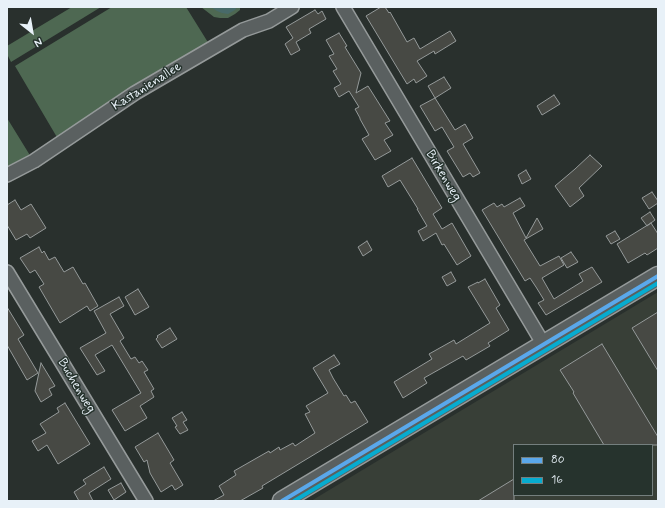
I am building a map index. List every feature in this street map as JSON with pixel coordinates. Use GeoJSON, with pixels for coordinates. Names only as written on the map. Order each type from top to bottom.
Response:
{"type":"FeatureCollection","features":[{"type":"Feature","properties":{"kind":"street","name":"Kastanienallee"},"geometry":{"type":"LineString","coordinates":[[7,175],[34,162],[135,93],[243,30],[269,20],[292,7]]}},
{"type":"Feature","properties":{"kind":"street","name":"Birkenweg"},"geometry":{"type":"LineString","coordinates":[[343,7],[544,345]]}},
{"type":"Feature","properties":{"kind":"street","name":"Buchenweg"},"geometry":{"type":"LineString","coordinates":[[7,272],[146,501]]}},
{"type":"Feature","properties":{"kind":"street"},"geometry":{"type":"LineString","coordinates":[[282,501],[658,276]]}},
{"type":"Feature","properties":{"kind":"shaded area"},"geometry":{"type":"Polygon","coordinates":[[[658,292],[658,501],[311,501],[658,292]]]}},
{"type":"Feature","properties":{"kind":"green space"},"geometry":{"type":"Polygon","coordinates":[[[72,7],[101,7],[11,62],[7,54],[7,46],[72,7]]]}},
{"type":"Feature","properties":{"kind":"green space"},"geometry":{"type":"Polygon","coordinates":[[[112,7],[186,7],[209,44],[58,139],[15,66],[112,7]]]}},
{"type":"Feature","properties":{"kind":"green space"},"geometry":{"type":"Polygon","coordinates":[[[201,7],[240,7],[240,10],[228,18],[220,18],[214,17],[201,7]]]}},
{"type":"Feature","properties":{"kind":"green space"},"geometry":{"type":"Polygon","coordinates":[[[7,118],[31,157],[7,168],[7,118]]]}},
{"type":"Feature","properties":{"kind":"water"},"geometry":{"type":"Polygon","coordinates":[[[211,7],[237,7],[228,14],[217,11],[211,7]]]}},
{"type":"Feature","properties":{"kind":"building"},"geometry":{"type":"Polygon","coordinates":[[[381,7],[385,7],[389,13],[390,12],[407,42],[414,38],[420,49],[450,31],[456,41],[435,54],[434,51],[417,61],[427,76],[416,83],[414,79],[407,84],[366,16],[381,7]]]}},
{"type":"Feature","properties":{"kind":"building"},"geometry":{"type":"Polygon","coordinates":[[[315,10],[318,14],[322,11],[326,19],[309,29],[311,33],[296,42],[300,50],[291,55],[285,44],[293,38],[286,27],[315,10]]]}},
{"type":"Feature","properties":{"kind":"building"},"geometry":{"type":"Polygon","coordinates":[[[339,33],[347,46],[345,47],[361,73],[356,93],[368,86],[390,121],[385,123],[393,135],[384,140],[391,151],[375,160],[362,139],[369,135],[355,109],[359,107],[349,91],[339,97],[334,88],[341,84],[333,71],[337,69],[329,56],[334,54],[326,40],[339,33]]]}},
{"type":"Feature","properties":{"kind":"building"},"geometry":{"type":"Polygon","coordinates":[[[444,77],[451,88],[435,98],[428,86],[444,77]]]}},
{"type":"Feature","properties":{"kind":"building"},"geometry":{"type":"Polygon","coordinates":[[[554,95],[560,104],[542,115],[537,106],[554,95]]]}},
{"type":"Feature","properties":{"kind":"building"},"geometry":{"type":"Polygon","coordinates":[[[435,98],[455,130],[465,124],[473,138],[463,144],[480,173],[473,177],[470,173],[463,177],[447,151],[454,147],[442,127],[435,131],[420,106],[435,98]]]}},
{"type":"Feature","properties":{"kind":"building"},"geometry":{"type":"Polygon","coordinates":[[[590,155],[602,166],[579,188],[584,196],[570,207],[555,186],[590,155]]]}},
{"type":"Feature","properties":{"kind":"building"},"geometry":{"type":"Polygon","coordinates":[[[412,158],[442,208],[433,214],[442,229],[452,223],[471,256],[457,265],[444,244],[442,245],[436,233],[423,241],[418,231],[427,226],[400,180],[388,187],[382,176],[412,158]]]}},
{"type":"Feature","properties":{"kind":"building"},"geometry":{"type":"Polygon","coordinates":[[[526,170],[531,179],[522,184],[518,175],[526,170]]]}},
{"type":"Feature","properties":{"kind":"building"},"geometry":{"type":"Polygon","coordinates":[[[652,192],[658,203],[649,209],[642,198],[652,192]]]}},
{"type":"Feature","properties":{"kind":"building"},"geometry":{"type":"Polygon","coordinates":[[[520,198],[525,206],[513,213],[526,238],[537,218],[543,229],[524,240],[540,266],[559,256],[564,265],[542,278],[554,299],[583,281],[579,274],[592,267],[602,282],[546,315],[538,303],[544,300],[530,278],[525,281],[482,210],[494,203],[497,207],[502,204],[504,207],[520,198]]]}},
{"type":"Feature","properties":{"kind":"building"},"geometry":{"type":"Polygon","coordinates":[[[15,200],[21,210],[31,204],[46,228],[30,238],[27,234],[16,240],[7,225],[7,205],[15,200]]]}},
{"type":"Feature","properties":{"kind":"building"},"geometry":{"type":"Polygon","coordinates":[[[650,212],[655,220],[647,226],[641,218],[650,212]]]}},
{"type":"Feature","properties":{"kind":"building"},"geometry":{"type":"Polygon","coordinates":[[[651,223],[658,234],[658,248],[647,255],[645,253],[628,263],[617,244],[651,223]]]}},
{"type":"Feature","properties":{"kind":"building"},"geometry":{"type":"Polygon","coordinates":[[[615,231],[620,239],[611,244],[606,236],[615,231]]]}},
{"type":"Feature","properties":{"kind":"building"},"geometry":{"type":"Polygon","coordinates":[[[367,241],[372,250],[363,256],[358,247],[367,241]]]}},
{"type":"Feature","properties":{"kind":"building"},"geometry":{"type":"Polygon","coordinates":[[[39,247],[42,253],[44,251],[49,260],[55,257],[64,272],[73,267],[83,284],[85,283],[98,306],[90,311],[87,306],[60,323],[39,287],[44,284],[35,270],[30,273],[20,258],[39,247]]]}},
{"type":"Feature","properties":{"kind":"building"},"geometry":{"type":"Polygon","coordinates":[[[571,252],[578,262],[567,268],[561,258],[571,252]]]}},
{"type":"Feature","properties":{"kind":"building"},"geometry":{"type":"Polygon","coordinates":[[[451,272],[456,281],[447,286],[442,277],[451,272]]]}},
{"type":"Feature","properties":{"kind":"building"},"geometry":{"type":"Polygon","coordinates":[[[485,279],[500,305],[496,308],[509,330],[488,343],[490,346],[466,360],[463,356],[424,378],[427,383],[403,398],[394,382],[432,359],[429,354],[454,340],[456,344],[490,323],[468,287],[485,279]]]}},
{"type":"Feature","properties":{"kind":"building"},"geometry":{"type":"Polygon","coordinates":[[[138,289],[149,307],[135,315],[125,297],[138,289]]]}},
{"type":"Feature","properties":{"kind":"building"},"geometry":{"type":"Polygon","coordinates":[[[119,297],[124,306],[110,314],[124,338],[120,341],[131,359],[135,357],[139,363],[142,361],[148,370],[144,372],[154,389],[151,391],[154,397],[140,406],[147,418],[125,431],[112,410],[141,393],[112,345],[95,355],[105,371],[97,375],[80,348],[106,333],[94,311],[119,297]]]}},
{"type":"Feature","properties":{"kind":"building"},"geometry":{"type":"Polygon","coordinates":[[[7,307],[24,335],[18,339],[38,373],[27,380],[7,345],[7,307]]]}},
{"type":"Feature","properties":{"kind":"building"},"geometry":{"type":"Polygon","coordinates":[[[658,312],[658,371],[632,328],[658,312]]]}},
{"type":"Feature","properties":{"kind":"building"},"geometry":{"type":"Polygon","coordinates":[[[170,328],[177,339],[162,348],[156,339],[158,337],[157,336],[170,328]]]}},
{"type":"Feature","properties":{"kind":"building"},"geometry":{"type":"Polygon","coordinates":[[[602,344],[658,437],[658,445],[603,444],[560,370],[602,344]]]}},
{"type":"Feature","properties":{"kind":"building"},"geometry":{"type":"Polygon","coordinates":[[[334,355],[340,364],[329,370],[333,378],[344,396],[346,395],[351,403],[355,401],[368,422],[262,486],[263,488],[240,501],[213,501],[224,495],[219,486],[236,475],[234,471],[269,451],[270,453],[279,447],[280,450],[293,443],[295,446],[315,433],[305,414],[310,412],[306,406],[328,393],[313,368],[334,355]]]}},
{"type":"Feature","properties":{"kind":"building"},"geometry":{"type":"Polygon","coordinates":[[[41,363],[55,386],[49,389],[52,395],[41,402],[35,391],[41,363]]]}},
{"type":"Feature","properties":{"kind":"building"},"geometry":{"type":"Polygon","coordinates":[[[65,403],[90,444],[58,464],[47,445],[38,451],[32,441],[46,433],[40,424],[59,412],[57,408],[65,403]]]}},
{"type":"Feature","properties":{"kind":"building"},"geometry":{"type":"Polygon","coordinates":[[[182,412],[187,420],[183,422],[188,430],[180,434],[175,427],[177,426],[172,418],[182,412]]]}},
{"type":"Feature","properties":{"kind":"building"},"geometry":{"type":"Polygon","coordinates":[[[158,433],[174,460],[170,463],[183,485],[175,490],[172,485],[161,492],[150,473],[147,460],[144,462],[135,447],[158,433]]]}},
{"type":"Feature","properties":{"kind":"building"},"geometry":{"type":"Polygon","coordinates":[[[104,467],[111,479],[89,493],[93,501],[79,501],[74,492],[86,484],[83,480],[104,467]]]}},
{"type":"Feature","properties":{"kind":"building"},"geometry":{"type":"Polygon","coordinates":[[[513,480],[514,501],[478,501],[513,480]]]}},
{"type":"Feature","properties":{"kind":"building"},"geometry":{"type":"Polygon","coordinates":[[[121,483],[126,492],[114,500],[108,490],[121,483]]]}},
{"type":"Feature","properties":{"kind":"transit line","name":"80"},"geometry":{"type":"LineString","coordinates":[[282,501],[658,276]]}},
{"type":"Feature","properties":{"kind":"transit line","name":"16"},"geometry":{"type":"LineString","coordinates":[[294,501],[658,283]]}}]}
